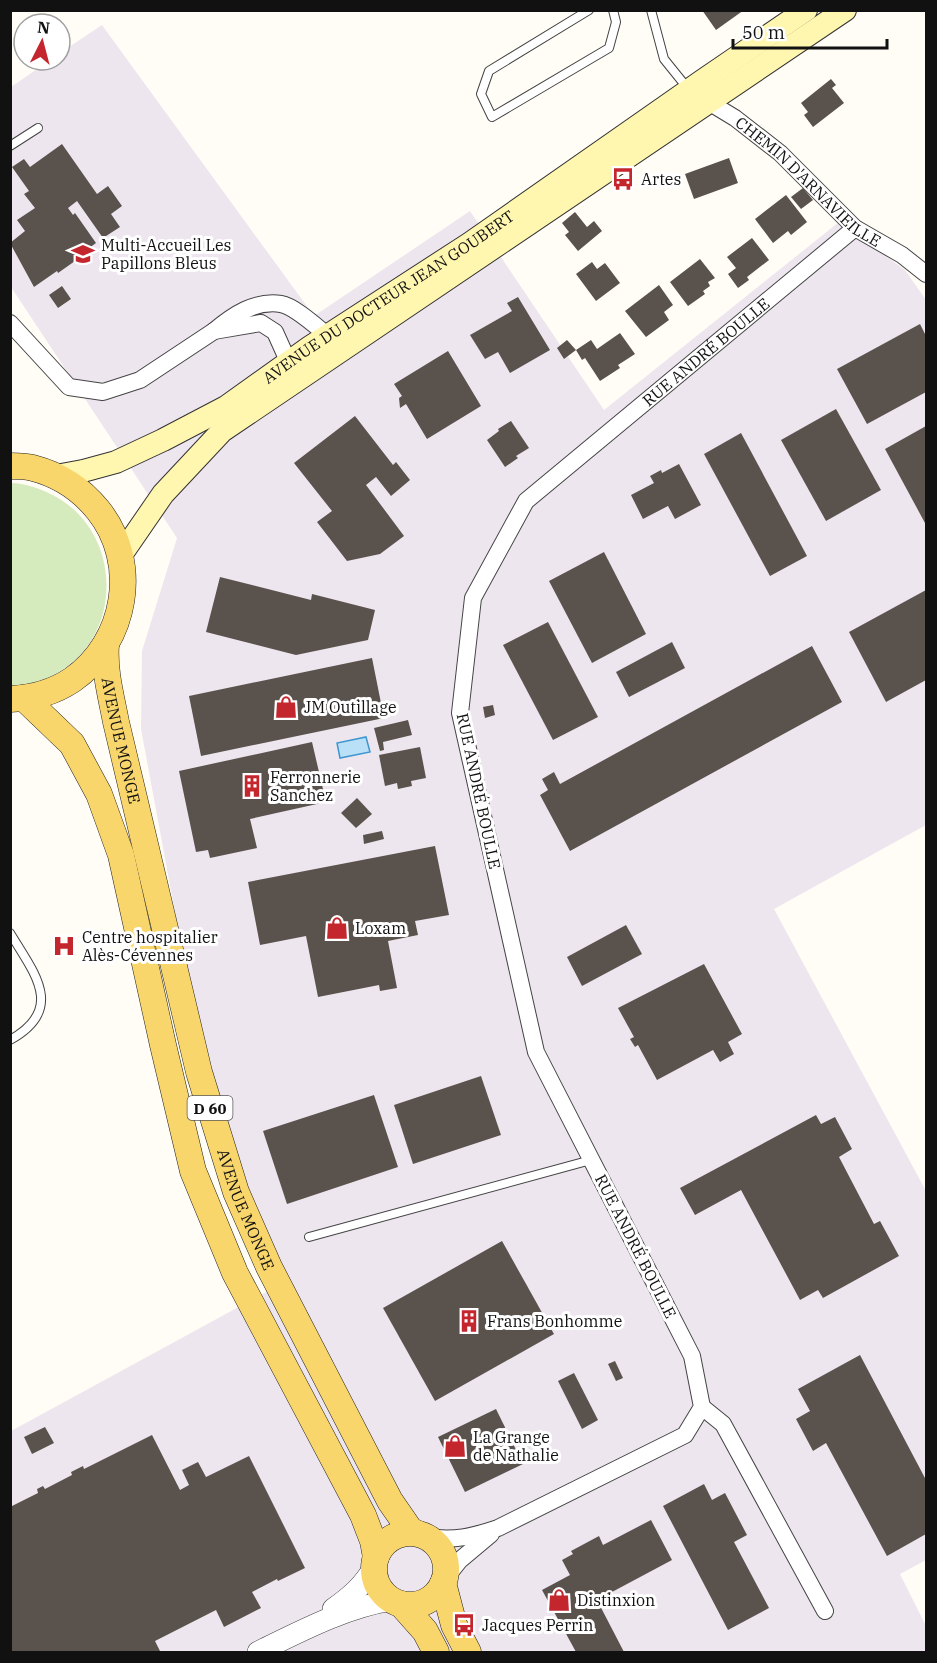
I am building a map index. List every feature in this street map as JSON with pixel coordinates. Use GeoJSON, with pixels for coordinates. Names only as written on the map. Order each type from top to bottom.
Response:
{"type":"FeatureCollection","features":[{"type":"Feature","properties":{"kind":"main road","name":"AVENUE DU DOCTEUR JEAN GOUBERT"},"geometry":{"type":"LineString","coordinates":[[121,555],[163,494],[222,431],[293,371],[327,335],[469,244],[806,10]]}},
{"type":"Feature","properties":{"kind":"main road","name":"AVENUE DU DOCTEUR JEAN GOUBERT"},"geometry":{"type":"LineString","coordinates":[[56,476],[116,462],[163,440],[293,371],[478,258],[845,10]]}},
{"type":"Feature","properties":{"kind":"main road"},"geometry":{"type":"LineString","coordinates":[[10,454],[21,467],[56,476],[86,496],[108,523],[121,555],[124,586],[119,616],[106,644],[91,664],[71,680],[49,692],[17,699]]}},
{"type":"Feature","properties":{"kind":"main road","name":"AVENUE MONGE"},"geometry":{"type":"LineString","coordinates":[[106,644],[107,678],[116,722],[199,1072],[236,1192],[269,1266],[390,1501],[410,1530],[421,1535]]}},
{"type":"Feature","properties":{"kind":"main road","name":"AVENUE MONGE"},"geometry":{"type":"LineString","coordinates":[[17,699],[72,744],[99,794],[121,855],[193,1171],[235,1273],[363,1515],[373,1540],[375,1562]]}},
{"type":"Feature","properties":{"kind":"main road"},"geometry":{"type":"LineString","coordinates":[[396,1602],[411,1605],[421,1603],[438,1592],[444,1581],[446,1567],[443,1555],[436,1544],[421,1535],[403,1533],[382,1546],[375,1562],[375,1577],[384,1594],[396,1602],[425,1631],[436,1653]]}},
{"type":"Feature","properties":{"kind":"main road"},"geometry":{"type":"LineString","coordinates":[[444,1581],[454,1625],[468,1653]]}},
{"type":"Feature","properties":{"kind":"street","name":"CHEMIN D'ARNAVIEILLE"},"geometry":{"type":"LineString","coordinates":[[695,85],[711,102],[780,153],[855,228],[902,255],[927,274]]}},
{"type":"Feature","properties":{"kind":"street","name":"RUE ANDRÉ BOULLE"},"geometry":{"type":"LineString","coordinates":[[702,1407],[692,1356],[536,1052],[460,713],[473,598],[526,501],[855,228]]}},
{"type":"Feature","properties":{"kind":"street"},"geometry":{"type":"LineString","coordinates":[[10,323],[69,387],[103,392],[140,380],[214,331],[231,317],[257,305],[283,304],[307,318],[327,335]]}},
{"type":"Feature","properties":{"kind":"street"},"geometry":{"type":"LineString","coordinates":[[214,331],[261,323],[275,332],[293,371]]}},
{"type":"Feature","properties":{"kind":"street"},"geometry":{"type":"LineString","coordinates":[[421,1535],[442,1539],[470,1537],[498,1528],[685,1435],[702,1407],[723,1424],[825,1611]]}},
{"type":"Feature","properties":{"kind":"street"},"geometry":{"type":"LineString","coordinates":[[444,1581],[460,1560],[498,1528]]}},
{"type":"Feature","properties":{"kind":"street"},"geometry":{"type":"LineString","coordinates":[[309,1627],[351,1597],[365,1582],[375,1562]]}},
{"type":"Feature","properties":{"kind":"street"},"geometry":{"type":"LineString","coordinates":[[258,1653],[309,1627],[359,1607],[396,1602]]}},
{"type":"Feature","properties":{"kind":"lane"},"geometry":{"type":"LineString","coordinates":[[589,10],[489,71],[481,94],[492,117],[609,48],[616,22],[613,10]]}},
{"type":"Feature","properties":{"kind":"lane"},"geometry":{"type":"LineString","coordinates":[[651,10],[664,59],[695,85]]}},
{"type":"Feature","properties":{"kind":"lane"},"geometry":{"type":"LineString","coordinates":[[10,146],[38,128]]}},
{"type":"Feature","properties":{"kind":"lane"},"geometry":{"type":"LineString","coordinates":[[10,933],[41,989],[39,1014],[26,1032],[10,1040]]}},
{"type":"Feature","properties":{"kind":"lane"},"geometry":{"type":"LineString","coordinates":[[309,1237],[591,1160]]}},
{"type":"Feature","properties":{"kind":"shaded area"},"geometry":{"type":"Polygon","coordinates":[[[102,25],[314,316],[470,211],[604,410],[839,222],[905,270],[926,300],[926,825],[774,909],[926,1191],[926,1560],[900,1574],[926,1626],[926,1652],[11,1652],[11,1431],[281,1284],[255,1222],[199,1042],[141,729],[142,651],[177,538],[11,287],[11,87],[33,72],[72,72],[72,45],[102,25]]]}},
{"type":"Feature","properties":{"kind":"green space"},"geometry":{"type":"Polygon","coordinates":[[[10,483],[47,492],[79,514],[94,535],[103,558],[107,583],[104,608],[96,632],[82,653],[62,670],[44,680],[10,687],[10,483]]]}},
{"type":"Feature","properties":{"kind":"water"},"geometry":{"type":"Polygon","coordinates":[[[366,737],[370,752],[340,758],[337,743],[366,737]]]}},
{"type":"Feature","properties":{"kind":"building"},"geometry":{"type":"Polygon","coordinates":[[[702,10],[744,10],[716,30],[702,10]]]}},
{"type":"Feature","properties":{"kind":"building"},"geometry":{"type":"Polygon","coordinates":[[[831,79],[836,85],[832,88],[844,103],[813,127],[804,115],[808,112],[801,103],[831,79]]]}},
{"type":"Feature","properties":{"kind":"building"},"geometry":{"type":"Polygon","coordinates":[[[62,144],[97,194],[108,186],[122,206],[111,214],[120,227],[103,238],[77,201],[68,208],[73,215],[75,213],[96,243],[74,259],[75,261],[34,287],[10,243],[25,231],[17,220],[35,208],[24,194],[29,191],[12,167],[24,159],[30,167],[62,144]]]}},
{"type":"Feature","properties":{"kind":"building"},"geometry":{"type":"Polygon","coordinates":[[[729,158],[738,183],[694,199],[685,174],[729,158]]]}},
{"type":"Feature","properties":{"kind":"building"},"geometry":{"type":"Polygon","coordinates":[[[803,188],[813,200],[801,209],[791,197],[803,188]]]}},
{"type":"Feature","properties":{"kind":"building"},"geometry":{"type":"Polygon","coordinates":[[[786,195],[807,222],[791,235],[788,231],[773,243],[755,219],[786,195]]]}},
{"type":"Feature","properties":{"kind":"building"},"geometry":{"type":"Polygon","coordinates":[[[575,212],[587,227],[594,221],[602,231],[578,251],[565,235],[569,232],[562,223],[575,212]]]}},
{"type":"Feature","properties":{"kind":"building"},"geometry":{"type":"Polygon","coordinates":[[[752,238],[769,260],[747,277],[749,280],[738,288],[728,274],[736,268],[727,257],[752,238]]]}},
{"type":"Feature","properties":{"kind":"building"},"geometry":{"type":"Polygon","coordinates":[[[700,259],[715,278],[708,282],[710,286],[703,291],[705,294],[688,306],[670,282],[700,259]]]}},
{"type":"Feature","properties":{"kind":"building"},"geometry":{"type":"Polygon","coordinates":[[[592,262],[597,269],[605,263],[620,283],[596,301],[576,274],[592,262]]]}},
{"type":"Feature","properties":{"kind":"building"},"geometry":{"type":"Polygon","coordinates":[[[659,285],[673,305],[664,312],[669,320],[646,337],[625,311],[659,285]]]}},
{"type":"Feature","properties":{"kind":"building"},"geometry":{"type":"Polygon","coordinates":[[[62,286],[71,299],[58,308],[49,295],[62,286]]]}},
{"type":"Feature","properties":{"kind":"building"},"geometry":{"type":"Polygon","coordinates":[[[518,297],[550,350],[510,373],[498,352],[485,359],[470,335],[512,311],[507,303],[518,297]]]}},
{"type":"Feature","properties":{"kind":"building"},"geometry":{"type":"Polygon","coordinates":[[[920,324],[926,336],[926,392],[867,424],[837,369],[920,324]]]}},
{"type":"Feature","properties":{"kind":"building"},"geometry":{"type":"Polygon","coordinates":[[[620,333],[635,354],[618,365],[620,368],[600,381],[585,358],[582,360],[576,350],[591,340],[597,349],[620,333]]]}},
{"type":"Feature","properties":{"kind":"building"},"geometry":{"type":"Polygon","coordinates":[[[567,340],[576,350],[564,359],[557,348],[567,340]]]}},
{"type":"Feature","properties":{"kind":"building"},"geometry":{"type":"Polygon","coordinates":[[[448,351],[481,406],[427,439],[406,404],[400,408],[399,398],[402,396],[394,384],[448,351]]]}},
{"type":"Feature","properties":{"kind":"building"},"geometry":{"type":"Polygon","coordinates":[[[836,409],[881,490],[826,521],[781,440],[836,409]]]}},
{"type":"Feature","properties":{"kind":"building"},"geometry":{"type":"Polygon","coordinates":[[[355,416],[393,465],[396,462],[410,480],[391,496],[376,477],[366,485],[404,536],[380,554],[347,561],[317,522],[332,511],[294,463],[355,416]]]}},
{"type":"Feature","properties":{"kind":"building"},"geometry":{"type":"Polygon","coordinates":[[[511,421],[529,448],[505,467],[487,440],[511,421]]]}},
{"type":"Feature","properties":{"kind":"building"},"geometry":{"type":"Polygon","coordinates":[[[926,426],[926,522],[925,523],[885,449],[926,426]]]}},
{"type":"Feature","properties":{"kind":"building"},"geometry":{"type":"Polygon","coordinates":[[[741,433],[807,556],[770,576],[704,454],[741,433]]]}},
{"type":"Feature","properties":{"kind":"building"},"geometry":{"type":"Polygon","coordinates":[[[679,464],[701,505],[675,519],[668,506],[643,519],[631,495],[654,483],[650,476],[661,470],[662,473],[679,464]]]}},
{"type":"Feature","properties":{"kind":"building"},"geometry":{"type":"Polygon","coordinates":[[[604,552],[646,634],[592,663],[549,581],[604,552]]]}},
{"type":"Feature","properties":{"kind":"building"},"geometry":{"type":"Polygon","coordinates":[[[220,577],[311,600],[312,594],[375,610],[368,640],[296,655],[206,632],[220,577]]]}},
{"type":"Feature","properties":{"kind":"building"},"geometry":{"type":"Polygon","coordinates":[[[926,590],[926,680],[886,702],[849,632],[926,590]]]}},
{"type":"Feature","properties":{"kind":"building"},"geometry":{"type":"Polygon","coordinates":[[[548,622],[598,717],[553,740],[503,645],[548,622]]]}},
{"type":"Feature","properties":{"kind":"building"},"geometry":{"type":"Polygon","coordinates":[[[672,642],[685,668],[629,697],[616,672],[672,642]]]}},
{"type":"Feature","properties":{"kind":"building"},"geometry":{"type":"Polygon","coordinates":[[[812,646],[842,702],[570,851],[540,795],[548,790],[542,779],[554,772],[560,784],[812,646]]]}},
{"type":"Feature","properties":{"kind":"building","name":"JM Outillage"},"geometry":{"type":"Polygon","coordinates":[[[372,658],[384,718],[201,756],[189,696],[372,658]]]}},
{"type":"Feature","properties":{"kind":"building"},"geometry":{"type":"Polygon","coordinates":[[[493,705],[495,715],[485,718],[483,707],[493,705]]]}},
{"type":"Feature","properties":{"kind":"building"},"geometry":{"type":"Polygon","coordinates":[[[408,720],[412,735],[383,742],[384,750],[380,751],[374,728],[408,720]]]}},
{"type":"Feature","properties":{"kind":"building","name":"Ferronnerie Sanchez"},"geometry":{"type":"Polygon","coordinates":[[[312,742],[326,802],[250,819],[257,848],[210,858],[208,850],[196,852],[179,771],[312,742]]]}},
{"type":"Feature","properties":{"kind":"building"},"geometry":{"type":"Polygon","coordinates":[[[420,747],[426,778],[411,781],[412,786],[398,789],[397,783],[385,786],[379,755],[420,747]]]}},
{"type":"Feature","properties":{"kind":"building"},"geometry":{"type":"Polygon","coordinates":[[[357,798],[372,814],[356,828],[341,813],[357,798]]]}},
{"type":"Feature","properties":{"kind":"building"},"geometry":{"type":"Polygon","coordinates":[[[382,831],[384,839],[364,844],[363,835],[382,831]]]}},
{"type":"Feature","properties":{"kind":"building","name":"Loxam"},"geometry":{"type":"Polygon","coordinates":[[[435,846],[449,915],[415,921],[418,935],[388,941],[397,988],[380,991],[379,985],[318,997],[306,936],[260,945],[248,882],[435,846]]]}},
{"type":"Feature","properties":{"kind":"building"},"geometry":{"type":"Polygon","coordinates":[[[626,925],[642,954],[582,986],[567,957],[626,925]]]}},
{"type":"Feature","properties":{"kind":"building"},"geometry":{"type":"Polygon","coordinates":[[[704,964],[742,1034],[728,1042],[734,1054],[720,1062],[713,1050],[657,1080],[638,1045],[635,1047],[630,1039],[634,1037],[618,1008],[704,964]]]}},
{"type":"Feature","properties":{"kind":"building"},"geometry":{"type":"Polygon","coordinates":[[[481,1076],[501,1135],[413,1164],[394,1105],[481,1076]]]}},
{"type":"Feature","properties":{"kind":"building"},"geometry":{"type":"Polygon","coordinates":[[[374,1095],[398,1167],[287,1204],[263,1131],[374,1095]]]}},
{"type":"Feature","properties":{"kind":"building"},"geometry":{"type":"Polygon","coordinates":[[[816,1115],[821,1124],[835,1117],[852,1149],[839,1157],[874,1224],[880,1221],[899,1256],[823,1298],[818,1290],[800,1300],[741,1190],[695,1215],[680,1188],[816,1115]]]}},
{"type":"Feature","properties":{"kind":"building","name":"Frans Bonhomme"},"geometry":{"type":"Polygon","coordinates":[[[502,1241],[554,1334],[435,1401],[383,1308],[502,1241]]]}},
{"type":"Feature","properties":{"kind":"building"},"geometry":{"type":"Polygon","coordinates":[[[860,1355],[926,1480],[926,1534],[887,1556],[826,1443],[813,1451],[796,1419],[810,1411],[798,1389],[860,1355]]]}},
{"type":"Feature","properties":{"kind":"building"},"geometry":{"type":"Polygon","coordinates":[[[615,1361],[623,1378],[616,1381],[608,1364],[615,1361]]]}},
{"type":"Feature","properties":{"kind":"building"},"geometry":{"type":"Polygon","coordinates":[[[574,1373],[598,1420],[582,1429],[558,1381],[574,1373]]]}},
{"type":"Feature","properties":{"kind":"building"},"geometry":{"type":"Polygon","coordinates":[[[496,1409],[523,1464],[465,1492],[438,1437],[496,1409]]]}},
{"type":"Feature","properties":{"kind":"building"},"geometry":{"type":"Polygon","coordinates":[[[45,1427],[54,1443],[32,1454],[24,1437],[45,1427]]]}},
{"type":"Feature","properties":{"kind":"building"},"geometry":{"type":"Polygon","coordinates":[[[152,1435],[180,1490],[189,1485],[182,1470],[198,1462],[206,1477],[249,1456],[305,1568],[252,1592],[261,1608],[224,1627],[216,1610],[155,1641],[160,1651],[10,1652],[10,1507],[38,1493],[37,1489],[43,1486],[45,1489],[72,1475],[71,1472],[83,1466],[84,1469],[152,1435]]]}},
{"type":"Feature","properties":{"kind":"building"},"geometry":{"type":"Polygon","coordinates":[[[704,1484],[712,1500],[725,1493],[747,1535],[734,1542],[769,1608],[728,1630],[663,1506],[704,1484]]]}},
{"type":"Feature","properties":{"kind":"building"},"geometry":{"type":"Polygon","coordinates":[[[651,1520],[672,1560],[597,1600],[624,1652],[576,1652],[542,1590],[570,1575],[562,1560],[573,1554],[571,1551],[599,1536],[603,1545],[651,1520]]]}},
{"type":"Feature","properties":{"kind":"place","name":"Artes"},"geometry":{"type":"Point","coordinates":[623,179]}},
{"type":"Feature","properties":{"kind":"place","name":"Multi-Accueil Les Papillons Bleus"},"geometry":{"type":"Point","coordinates":[83,254]}},
{"type":"Feature","properties":{"kind":"place","name":"JM Outillage"},"geometry":{"type":"Point","coordinates":[286,707]}},
{"type":"Feature","properties":{"kind":"place","name":"Ferronnerie Sanchez"},"geometry":{"type":"Point","coordinates":[252,786]}},
{"type":"Feature","properties":{"kind":"place","name":"Loxam"},"geometry":{"type":"Point","coordinates":[337,928]}},
{"type":"Feature","properties":{"kind":"place","name":"Centre hospitalier Alès-Cévennes"},"geometry":{"type":"Point","coordinates":[64,946]}},
{"type":"Feature","properties":{"kind":"place","name":"Frans Bonhomme"},"geometry":{"type":"Point","coordinates":[469,1321]}},
{"type":"Feature","properties":{"kind":"place","name":"La Grange de Nathalie"},"geometry":{"type":"Point","coordinates":[455,1446]}},
{"type":"Feature","properties":{"kind":"place","name":"Distinxion"},"geometry":{"type":"Point","coordinates":[559,1600]}},
{"type":"Feature","properties":{"kind":"place","name":"Jacques Perrin"},"geometry":{"type":"Point","coordinates":[464,1625]}}]}
